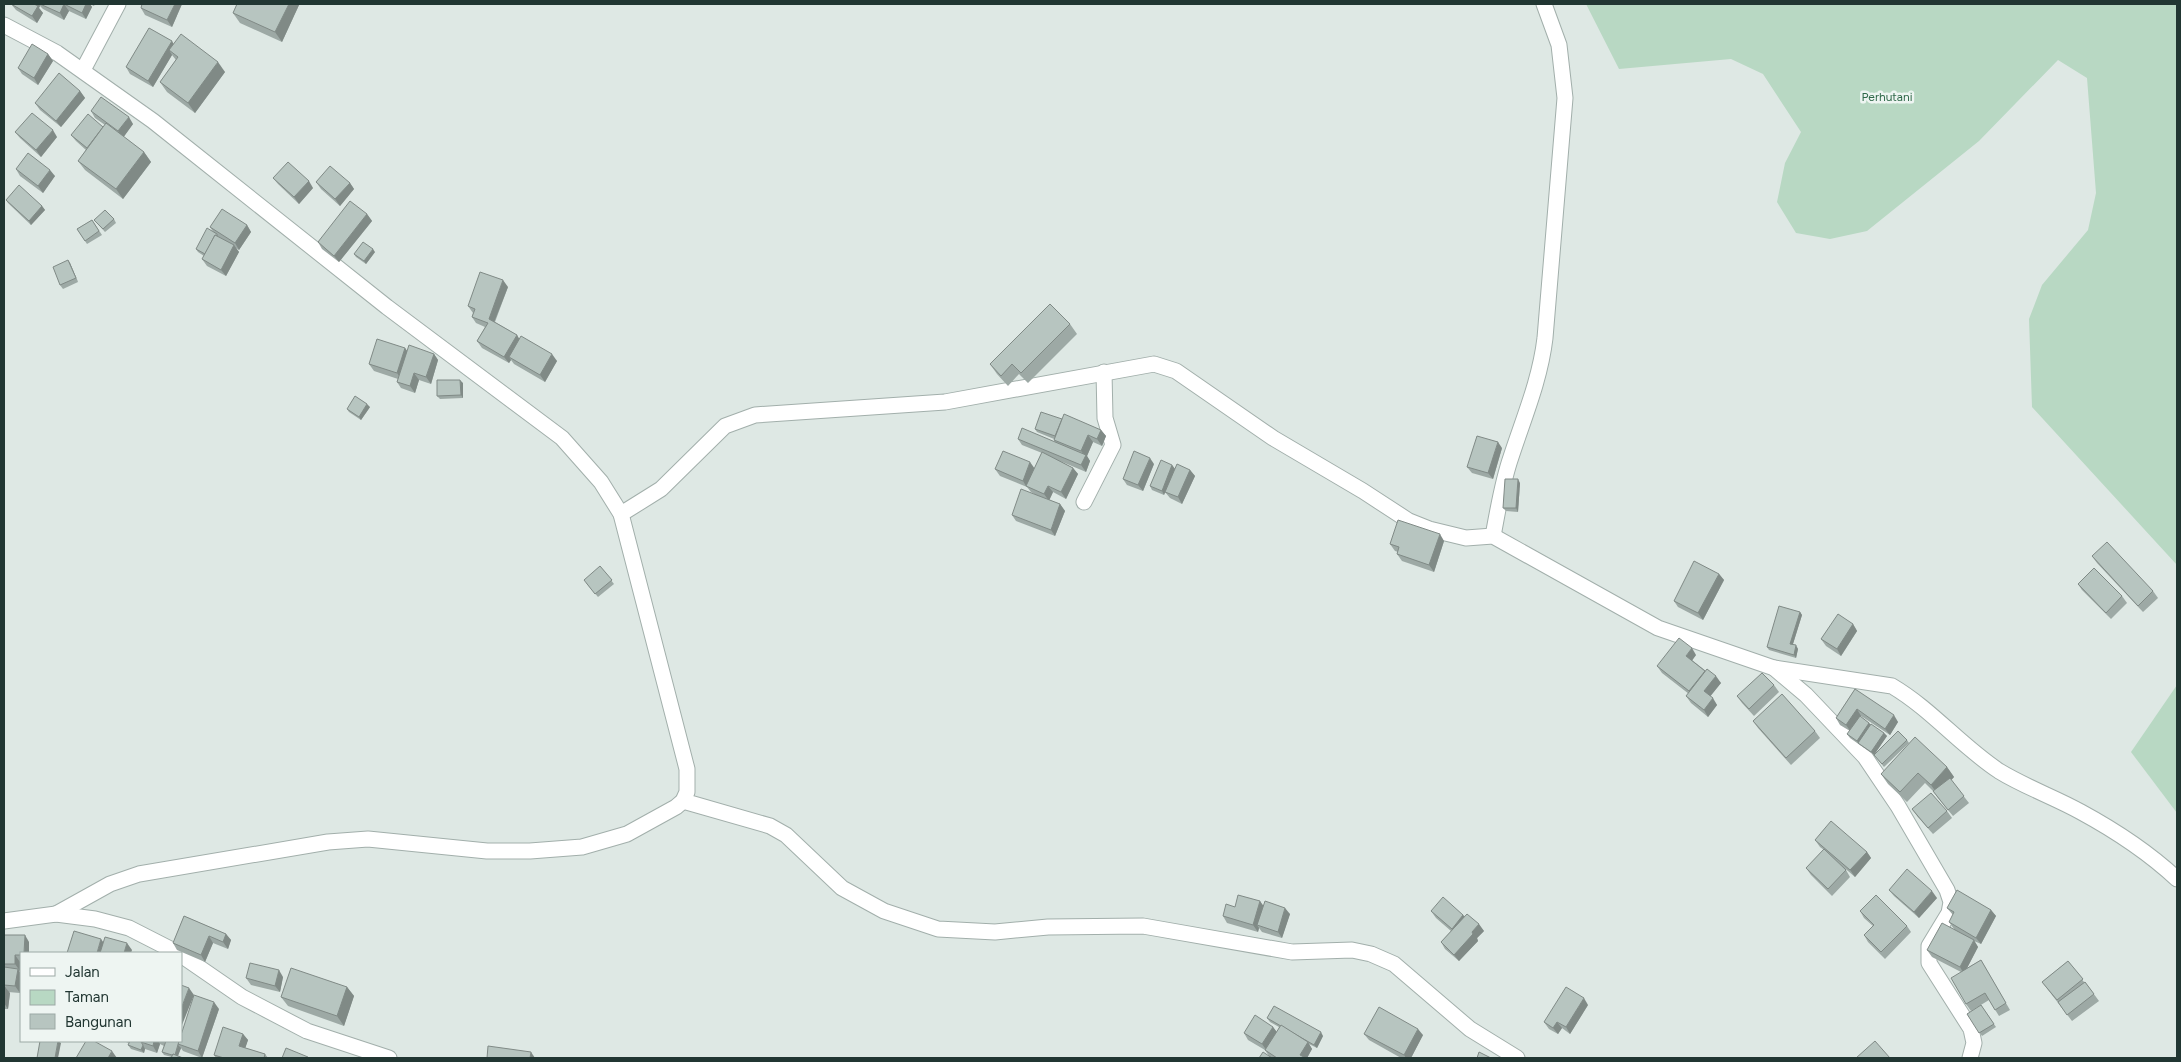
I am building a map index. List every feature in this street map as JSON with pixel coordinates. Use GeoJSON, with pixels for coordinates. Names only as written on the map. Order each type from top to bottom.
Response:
{"type":"FeatureCollection","features":[{"type":"Feature","properties":{"kind":"street"},"geometry":{"type":"LineString","coordinates":[[83,70],[118,4]]}},
{"type":"Feature","properties":{"kind":"street"},"geometry":{"type":"LineString","coordinates":[[1493,536],[1510,458],[1530,405],[1542,362],[1545,338],[1565,98],[1559,45],[1544,4]]}},
{"type":"Feature","properties":{"kind":"street"},"geometry":{"type":"LineString","coordinates":[[4,25],[83,70],[153,121],[387,307],[562,438],[601,482],[621,514],[689,780],[683,801],[627,834],[582,846],[530,851],[487,851],[368,839],[328,842],[138,874],[110,884],[56,914]]}},
{"type":"Feature","properties":{"kind":"street"},"geometry":{"type":"LineString","coordinates":[[621,514],[661,489],[725,426],[755,415],[945,402],[1154,364],[1171,368],[1273,438],[1409,520],[1429,529],[1466,538],[1493,536],[1658,628],[1774,668],[1892,686],[1908,695],[1980,758],[2002,772],[2081,812],[2134,843],[2177,879]]}},
{"type":"Feature","properties":{"kind":"street"},"geometry":{"type":"LineString","coordinates":[[1084,502],[1113,445],[1104,418],[1104,372]]}},
{"type":"Feature","properties":{"kind":"street"},"geometry":{"type":"LineString","coordinates":[[1774,668],[1806,695],[1865,756],[1898,806],[1947,890],[1951,902],[1949,913],[1930,946],[1930,963],[1971,1029],[1974,1043],[1970,1058]]}},
{"type":"Feature","properties":{"kind":"street"},"geometry":{"type":"LineString","coordinates":[[683,801],[770,826],[786,835],[842,888],[884,911],[938,929],[995,932],[1048,927],[1143,926],[1292,952],[1352,950],[1371,954],[1394,964],[1470,1029],[1517,1058]]}},
{"type":"Feature","properties":{"kind":"street"},"geometry":{"type":"LineString","coordinates":[[4,920],[56,914],[95,919],[129,928],[176,952]]}},
{"type":"Feature","properties":{"kind":"street"},"geometry":{"type":"LineString","coordinates":[[182,957],[242,997],[307,1031],[389,1058]]}},
{"type":"Feature","properties":{"kind":"green space","name":"Perhutani"},"geometry":{"type":"Polygon","coordinates":[[[1586,4],[2177,4],[2177,565],[2032,407],[2029,319],[2042,285],[2088,230],[2096,193],[2087,78],[2058,60],[1979,141],[1867,231],[1830,239],[1796,233],[1777,202],[1785,163],[1801,132],[1763,74],[1731,59],[1619,69],[1586,4]]]}},
{"type":"Feature","properties":{"kind":"green space"},"geometry":{"type":"Polygon","coordinates":[[[2177,685],[2177,813],[2131,752],[2177,685]]]}},
{"type":"Feature","properties":{"kind":"building"},"geometry":{"type":"Polygon","coordinates":[[[11,4],[34,4],[38,6],[32,16],[11,4]]]}},
{"type":"Feature","properties":{"kind":"building"},"geometry":{"type":"Polygon","coordinates":[[[40,4],[64,4],[60,13],[40,4]]]}},
{"type":"Feature","properties":{"kind":"building"},"geometry":{"type":"Polygon","coordinates":[[[64,4],[86,4],[82,13],[64,4]]]}},
{"type":"Feature","properties":{"kind":"building"},"geometry":{"type":"Polygon","coordinates":[[[142,4],[175,4],[167,20],[141,8],[142,4]]]}},
{"type":"Feature","properties":{"kind":"building"},"geometry":{"type":"Polygon","coordinates":[[[237,4],[289,4],[275,32],[233,13],[237,4]]]}},
{"type":"Feature","properties":{"kind":"building"},"geometry":{"type":"Polygon","coordinates":[[[149,28],[172,41],[148,81],[126,67],[149,28]]]}},
{"type":"Feature","properties":{"kind":"building"},"geometry":{"type":"Polygon","coordinates":[[[181,34],[218,62],[188,103],[160,82],[178,57],[169,50],[181,34]]]}},
{"type":"Feature","properties":{"kind":"building"},"geometry":{"type":"Polygon","coordinates":[[[32,44],[48,54],[34,78],[18,68],[32,44]]]}},
{"type":"Feature","properties":{"kind":"building"},"geometry":{"type":"Polygon","coordinates":[[[59,73],[80,91],[56,121],[35,103],[59,73]]]}},
{"type":"Feature","properties":{"kind":"building"},"geometry":{"type":"Polygon","coordinates":[[[101,97],[129,117],[118,131],[91,111],[101,97]]]}},
{"type":"Feature","properties":{"kind":"building"},"geometry":{"type":"Polygon","coordinates":[[[32,113],[53,130],[36,150],[15,132],[32,113]]]}},
{"type":"Feature","properties":{"kind":"building"},"geometry":{"type":"Polygon","coordinates":[[[88,114],[103,127],[87,148],[71,135],[88,114]]]}},
{"type":"Feature","properties":{"kind":"building"},"geometry":{"type":"Polygon","coordinates":[[[106,123],[144,152],[116,189],[78,161],[106,123]]]}},
{"type":"Feature","properties":{"kind":"building"},"geometry":{"type":"Polygon","coordinates":[[[28,153],[50,170],[38,186],[16,169],[28,153]]]}},
{"type":"Feature","properties":{"kind":"building"},"geometry":{"type":"Polygon","coordinates":[[[288,162],[309,181],[294,197],[273,178],[288,162]]]}},
{"type":"Feature","properties":{"kind":"building"},"geometry":{"type":"Polygon","coordinates":[[[330,166],[350,183],[335,199],[316,182],[330,166]]]}},
{"type":"Feature","properties":{"kind":"building"},"geometry":{"type":"Polygon","coordinates":[[[19,185],[42,206],[29,221],[6,200],[19,185]]]}},
{"type":"Feature","properties":{"kind":"building"},"geometry":{"type":"Polygon","coordinates":[[[350,201],[367,214],[334,256],[318,242],[350,201]]]}},
{"type":"Feature","properties":{"kind":"building"},"geometry":{"type":"Polygon","coordinates":[[[222,209],[247,225],[235,243],[210,227],[222,209]]]}},
{"type":"Feature","properties":{"kind":"building"},"geometry":{"type":"Polygon","coordinates":[[[105,210],[114,219],[103,229],[94,220],[105,210]]]}},
{"type":"Feature","properties":{"kind":"building"},"geometry":{"type":"Polygon","coordinates":[[[92,220],[99,231],[85,241],[77,229],[92,220]]]}},
{"type":"Feature","properties":{"kind":"building"},"geometry":{"type":"Polygon","coordinates":[[[207,228],[217,234],[217,236],[215,235],[205,254],[196,249],[207,228]]]}},
{"type":"Feature","properties":{"kind":"building"},"geometry":{"type":"Polygon","coordinates":[[[215,235],[234,245],[221,270],[202,259],[215,235]]]}},
{"type":"Feature","properties":{"kind":"building"},"geometry":{"type":"Polygon","coordinates":[[[363,242],[373,249],[364,261],[354,254],[363,242]]]}},
{"type":"Feature","properties":{"kind":"building"},"geometry":{"type":"Polygon","coordinates":[[[68,260],[76,278],[60,285],[53,267],[68,260]]]}},
{"type":"Feature","properties":{"kind":"building"},"geometry":{"type":"Polygon","coordinates":[[[480,272],[503,280],[489,319],[517,335],[504,357],[477,341],[488,323],[472,317],[475,309],[468,306],[480,272]]]}},
{"type":"Feature","properties":{"kind":"building"},"geometry":{"type":"Polygon","coordinates":[[[1050,304],[1070,324],[1021,373],[1012,364],[1001,376],[990,364],[1050,304]]]}},
{"type":"Feature","properties":{"kind":"building"},"geometry":{"type":"Polygon","coordinates":[[[521,336],[552,354],[540,375],[509,357],[521,336]]]}},
{"type":"Feature","properties":{"kind":"building"},"geometry":{"type":"Polygon","coordinates":[[[377,339],[405,348],[397,373],[369,364],[377,339]]]}},
{"type":"Feature","properties":{"kind":"building"},"geometry":{"type":"Polygon","coordinates":[[[409,345],[434,354],[426,377],[414,373],[410,386],[397,382],[409,345]]]}},
{"type":"Feature","properties":{"kind":"building"},"geometry":{"type":"Polygon","coordinates":[[[437,380],[460,380],[461,395],[437,396],[437,380]]]}},
{"type":"Feature","properties":{"kind":"building"},"geometry":{"type":"Polygon","coordinates":[[[355,396],[367,404],[359,417],[347,409],[355,396]]]}},
{"type":"Feature","properties":{"kind":"building"},"geometry":{"type":"Polygon","coordinates":[[[1041,412],[1062,419],[1055,436],[1035,429],[1041,412]]]}},
{"type":"Feature","properties":{"kind":"building"},"geometry":{"type":"Polygon","coordinates":[[[1064,414],[1101,430],[1097,439],[1088,435],[1081,451],[1054,440],[1064,414]]]}},
{"type":"Feature","properties":{"kind":"building"},"geometry":{"type":"Polygon","coordinates":[[[1022,428],[1086,455],[1081,465],[1018,439],[1022,428]]]}},
{"type":"Feature","properties":{"kind":"building"},"geometry":{"type":"Polygon","coordinates":[[[1477,436],[1498,442],[1488,473],[1467,467],[1477,436]]]}},
{"type":"Feature","properties":{"kind":"building"},"geometry":{"type":"Polygon","coordinates":[[[1003,451],[1030,462],[1023,481],[995,469],[1003,451]]]}},
{"type":"Feature","properties":{"kind":"building"},"geometry":{"type":"Polygon","coordinates":[[[1134,451],[1150,458],[1138,485],[1123,479],[1134,451]]]}},
{"type":"Feature","properties":{"kind":"building"},"geometry":{"type":"Polygon","coordinates":[[[1042,452],[1073,468],[1061,492],[1048,486],[1044,494],[1026,486],[1042,452]]]}},
{"type":"Feature","properties":{"kind":"building"},"geometry":{"type":"Polygon","coordinates":[[[1161,460],[1172,465],[1162,491],[1150,486],[1161,460]]]}},
{"type":"Feature","properties":{"kind":"building"},"geometry":{"type":"Polygon","coordinates":[[[1177,464],[1190,470],[1178,497],[1165,492],[1177,464]]]}},
{"type":"Feature","properties":{"kind":"building"},"geometry":{"type":"Polygon","coordinates":[[[1505,479],[1518,479],[1516,508],[1503,508],[1505,479]]]}},
{"type":"Feature","properties":{"kind":"building"},"geometry":{"type":"Polygon","coordinates":[[[1021,489],[1060,504],[1051,530],[1012,515],[1021,489]]]}},
{"type":"Feature","properties":{"kind":"building"},"geometry":{"type":"Polygon","coordinates":[[[1398,520],[1440,534],[1429,565],[1397,554],[1399,547],[1390,544],[1398,520]]]}},
{"type":"Feature","properties":{"kind":"building"},"geometry":{"type":"Polygon","coordinates":[[[2107,542],[2153,591],[2138,606],[2092,556],[2107,542]]]}},
{"type":"Feature","properties":{"kind":"building"},"geometry":{"type":"Polygon","coordinates":[[[1694,561],[1719,574],[1698,613],[1674,601],[1694,561]]]}},
{"type":"Feature","properties":{"kind":"building"},"geometry":{"type":"Polygon","coordinates":[[[600,566],[612,580],[595,594],[584,580],[600,566]]]}},
{"type":"Feature","properties":{"kind":"building"},"geometry":{"type":"Polygon","coordinates":[[[2094,568],[2122,596],[2106,613],[2078,584],[2094,568]]]}},
{"type":"Feature","properties":{"kind":"building"},"geometry":{"type":"Polygon","coordinates":[[[1779,606],[1800,612],[1790,644],[1796,645],[1794,655],[1767,647],[1779,606]]]}},
{"type":"Feature","properties":{"kind":"building"},"geometry":{"type":"Polygon","coordinates":[[[1838,614],[1853,624],[1837,649],[1821,639],[1838,614]]]}},
{"type":"Feature","properties":{"kind":"building"},"geometry":{"type":"Polygon","coordinates":[[[1679,638],[1692,648],[1686,656],[1705,671],[1689,691],[1657,666],[1679,638]]]}},
{"type":"Feature","properties":{"kind":"building"},"geometry":{"type":"Polygon","coordinates":[[[1707,669],[1716,676],[1704,691],[1713,698],[1704,710],[1686,696],[1707,669]]]}},
{"type":"Feature","properties":{"kind":"building"},"geometry":{"type":"Polygon","coordinates":[[[1762,673],[1774,685],[1749,709],[1737,696],[1762,673]]]}},
{"type":"Feature","properties":{"kind":"building"},"geometry":{"type":"Polygon","coordinates":[[[1855,689],[1894,715],[1885,729],[1857,709],[1846,725],[1836,718],[1855,689]]]}},
{"type":"Feature","properties":{"kind":"building"},"geometry":{"type":"Polygon","coordinates":[[[1782,694],[1815,731],[1786,758],[1753,721],[1782,694]]]}},
{"type":"Feature","properties":{"kind":"building"},"geometry":{"type":"Polygon","coordinates":[[[1860,716],[1869,723],[1857,741],[1847,734],[1860,716]]]}},
{"type":"Feature","properties":{"kind":"building"},"geometry":{"type":"Polygon","coordinates":[[[1871,724],[1884,733],[1871,752],[1858,743],[1871,724]]]}},
{"type":"Feature","properties":{"kind":"building"},"geometry":{"type":"Polygon","coordinates":[[[1898,731],[1907,740],[1882,764],[1874,755],[1898,731]]]}},
{"type":"Feature","properties":{"kind":"building"},"geometry":{"type":"Polygon","coordinates":[[[1915,737],[1947,767],[1931,785],[1918,773],[1900,792],[1881,774],[1915,737]]]}},
{"type":"Feature","properties":{"kind":"building"},"geometry":{"type":"Polygon","coordinates":[[[1950,778],[1964,796],[1948,810],[1933,791],[1950,778]]]}},
{"type":"Feature","properties":{"kind":"building"},"geometry":{"type":"Polygon","coordinates":[[[1931,793],[1947,811],[1928,828],[1912,809],[1931,793]]]}},
{"type":"Feature","properties":{"kind":"building"},"geometry":{"type":"Polygon","coordinates":[[[1831,821],[1867,852],[1850,870],[1815,840],[1831,821]]]}},
{"type":"Feature","properties":{"kind":"building"},"geometry":{"type":"Polygon","coordinates":[[[1824,849],[1846,870],[1828,889],[1806,868],[1824,849]]]}},
{"type":"Feature","properties":{"kind":"building"},"geometry":{"type":"Polygon","coordinates":[[[1907,869],[1932,891],[1914,912],[1889,890],[1907,869]]]}},
{"type":"Feature","properties":{"kind":"building"},"geometry":{"type":"Polygon","coordinates":[[[1957,890],[1991,910],[1976,938],[1949,922],[1954,912],[1947,908],[1957,890]]]}},
{"type":"Feature","properties":{"kind":"building"},"geometry":{"type":"Polygon","coordinates":[[[1238,895],[1260,901],[1253,925],[1223,916],[1226,904],[1235,907],[1238,895]]]}},
{"type":"Feature","properties":{"kind":"building"},"geometry":{"type":"Polygon","coordinates":[[[1876,895],[1907,926],[1881,952],[1864,935],[1874,925],[1860,911],[1876,895]]]}},
{"type":"Feature","properties":{"kind":"building"},"geometry":{"type":"Polygon","coordinates":[[[1443,897],[1463,915],[1452,929],[1431,911],[1443,897]]]}},
{"type":"Feature","properties":{"kind":"building"},"geometry":{"type":"Polygon","coordinates":[[[1265,901],[1285,908],[1278,932],[1257,925],[1265,901]]]}},
{"type":"Feature","properties":{"kind":"building"},"geometry":{"type":"Polygon","coordinates":[[[1467,914],[1479,924],[1472,932],[1473,934],[1454,955],[1441,942],[1467,914]]]}},
{"type":"Feature","properties":{"kind":"building"},"geometry":{"type":"Polygon","coordinates":[[[184,916],[226,934],[223,942],[209,936],[201,955],[173,943],[184,916]]]}},
{"type":"Feature","properties":{"kind":"building"},"geometry":{"type":"Polygon","coordinates":[[[1942,923],[1974,940],[1960,967],[1927,950],[1942,923]]]}},
{"type":"Feature","properties":{"kind":"building"},"geometry":{"type":"Polygon","coordinates":[[[74,931],[101,939],[97,952],[67,952],[74,931]]]}},
{"type":"Feature","properties":{"kind":"building"},"geometry":{"type":"Polygon","coordinates":[[[4,935],[25,935],[24,952],[20,952],[20,955],[15,955],[15,964],[4,964],[4,935]]]}},
{"type":"Feature","properties":{"kind":"building"},"geometry":{"type":"Polygon","coordinates":[[[105,937],[127,943],[124,952],[100,952],[105,937]]]}},
{"type":"Feature","properties":{"kind":"building"},"geometry":{"type":"Polygon","coordinates":[[[1981,960],[2006,1003],[1995,1010],[1985,993],[1966,1004],[1951,978],[1981,960]]]}},
{"type":"Feature","properties":{"kind":"building"},"geometry":{"type":"Polygon","coordinates":[[[2068,961],[2083,979],[2057,1000],[2042,982],[2068,961]]]}},
{"type":"Feature","properties":{"kind":"building"},"geometry":{"type":"Polygon","coordinates":[[[250,963],[279,970],[275,986],[246,978],[250,963]]]}},
{"type":"Feature","properties":{"kind":"building"},"geometry":{"type":"Polygon","coordinates":[[[4,967],[18,969],[15,986],[4,985],[4,967]]]}},
{"type":"Feature","properties":{"kind":"building"},"geometry":{"type":"Polygon","coordinates":[[[291,968],[347,987],[337,1016],[281,997],[291,968]]]}},
{"type":"Feature","properties":{"kind":"building"},"geometry":{"type":"Polygon","coordinates":[[[2085,982],[2094,994],[2067,1015],[2058,1002],[2085,982]]]}},
{"type":"Feature","properties":{"kind":"building"},"geometry":{"type":"Polygon","coordinates":[[[182,985],[189,988],[182,1006],[182,985]]]}},
{"type":"Feature","properties":{"kind":"building"},"geometry":{"type":"Polygon","coordinates":[[[1566,987],[1584,998],[1566,1027],[1557,1022],[1553,1028],[1544,1022],[1566,987]]]}},
{"type":"Feature","properties":{"kind":"building"},"geometry":{"type":"Polygon","coordinates":[[[194,995],[214,1002],[198,1051],[178,1044],[182,1042],[182,1032],[194,995]]]}},
{"type":"Feature","properties":{"kind":"building"},"geometry":{"type":"Polygon","coordinates":[[[1981,1005],[1994,1024],[1979,1033],[1967,1014],[1981,1005]]]}},
{"type":"Feature","properties":{"kind":"building"},"geometry":{"type":"Polygon","coordinates":[[[1274,1006],[1321,1032],[1314,1045],[1267,1018],[1274,1006]]]}},
{"type":"Feature","properties":{"kind":"building"},"geometry":{"type":"Polygon","coordinates":[[[1379,1007],[1418,1029],[1404,1055],[1364,1034],[1379,1007]]]}},
{"type":"Feature","properties":{"kind":"building"},"geometry":{"type":"Polygon","coordinates":[[[1255,1015],[1273,1027],[1262,1044],[1244,1033],[1255,1015]]]}},
{"type":"Feature","properties":{"kind":"building"},"geometry":{"type":"Polygon","coordinates":[[[1281,1025],[1308,1042],[1300,1055],[1306,1058],[1277,1058],[1265,1050],[1281,1025]]]}},
{"type":"Feature","properties":{"kind":"building"},"geometry":{"type":"Polygon","coordinates":[[[223,1027],[243,1034],[239,1046],[265,1054],[264,1058],[224,1058],[214,1055],[223,1027]]]}},
{"type":"Feature","properties":{"kind":"building"},"geometry":{"type":"Polygon","coordinates":[[[1875,1041],[1890,1058],[1856,1058],[1875,1041]]]}},
{"type":"Feature","properties":{"kind":"building"},"geometry":{"type":"Polygon","coordinates":[[[40,1042],[58,1042],[55,1058],[37,1058],[40,1042]]]}},
{"type":"Feature","properties":{"kind":"building"},"geometry":{"type":"Polygon","coordinates":[[[85,1042],[96,1042],[112,1051],[108,1058],[76,1058],[85,1042]]]}},
{"type":"Feature","properties":{"kind":"building"},"geometry":{"type":"Polygon","coordinates":[[[130,1042],[141,1042],[143,1045],[141,1050],[128,1045],[130,1042]]]}},
{"type":"Feature","properties":{"kind":"building"},"geometry":{"type":"Polygon","coordinates":[[[141,1042],[154,1042],[153,1046],[141,1042]]]}},
{"type":"Feature","properties":{"kind":"building"},"geometry":{"type":"Polygon","coordinates":[[[166,1042],[179,1042],[175,1055],[162,1052],[166,1042]]]}},
{"type":"Feature","properties":{"kind":"building"},"geometry":{"type":"Polygon","coordinates":[[[488,1046],[531,1052],[530,1058],[487,1058],[488,1046]]]}},
{"type":"Feature","properties":{"kind":"building"},"geometry":{"type":"Polygon","coordinates":[[[286,1048],[308,1057],[308,1058],[282,1058],[286,1048]]]}},
{"type":"Feature","properties":{"kind":"building"},"geometry":{"type":"Polygon","coordinates":[[[1263,1052],[1272,1058],[1259,1058],[1263,1052]]]}},
{"type":"Feature","properties":{"kind":"building"},"geometry":{"type":"Polygon","coordinates":[[[1479,1052],[1491,1058],[1477,1058],[1479,1052]]]}},
{"type":"Feature","properties":{"kind":"building"},"geometry":{"type":"Polygon","coordinates":[[[173,1054],[183,1058],[171,1058],[173,1054]]]}}]}
